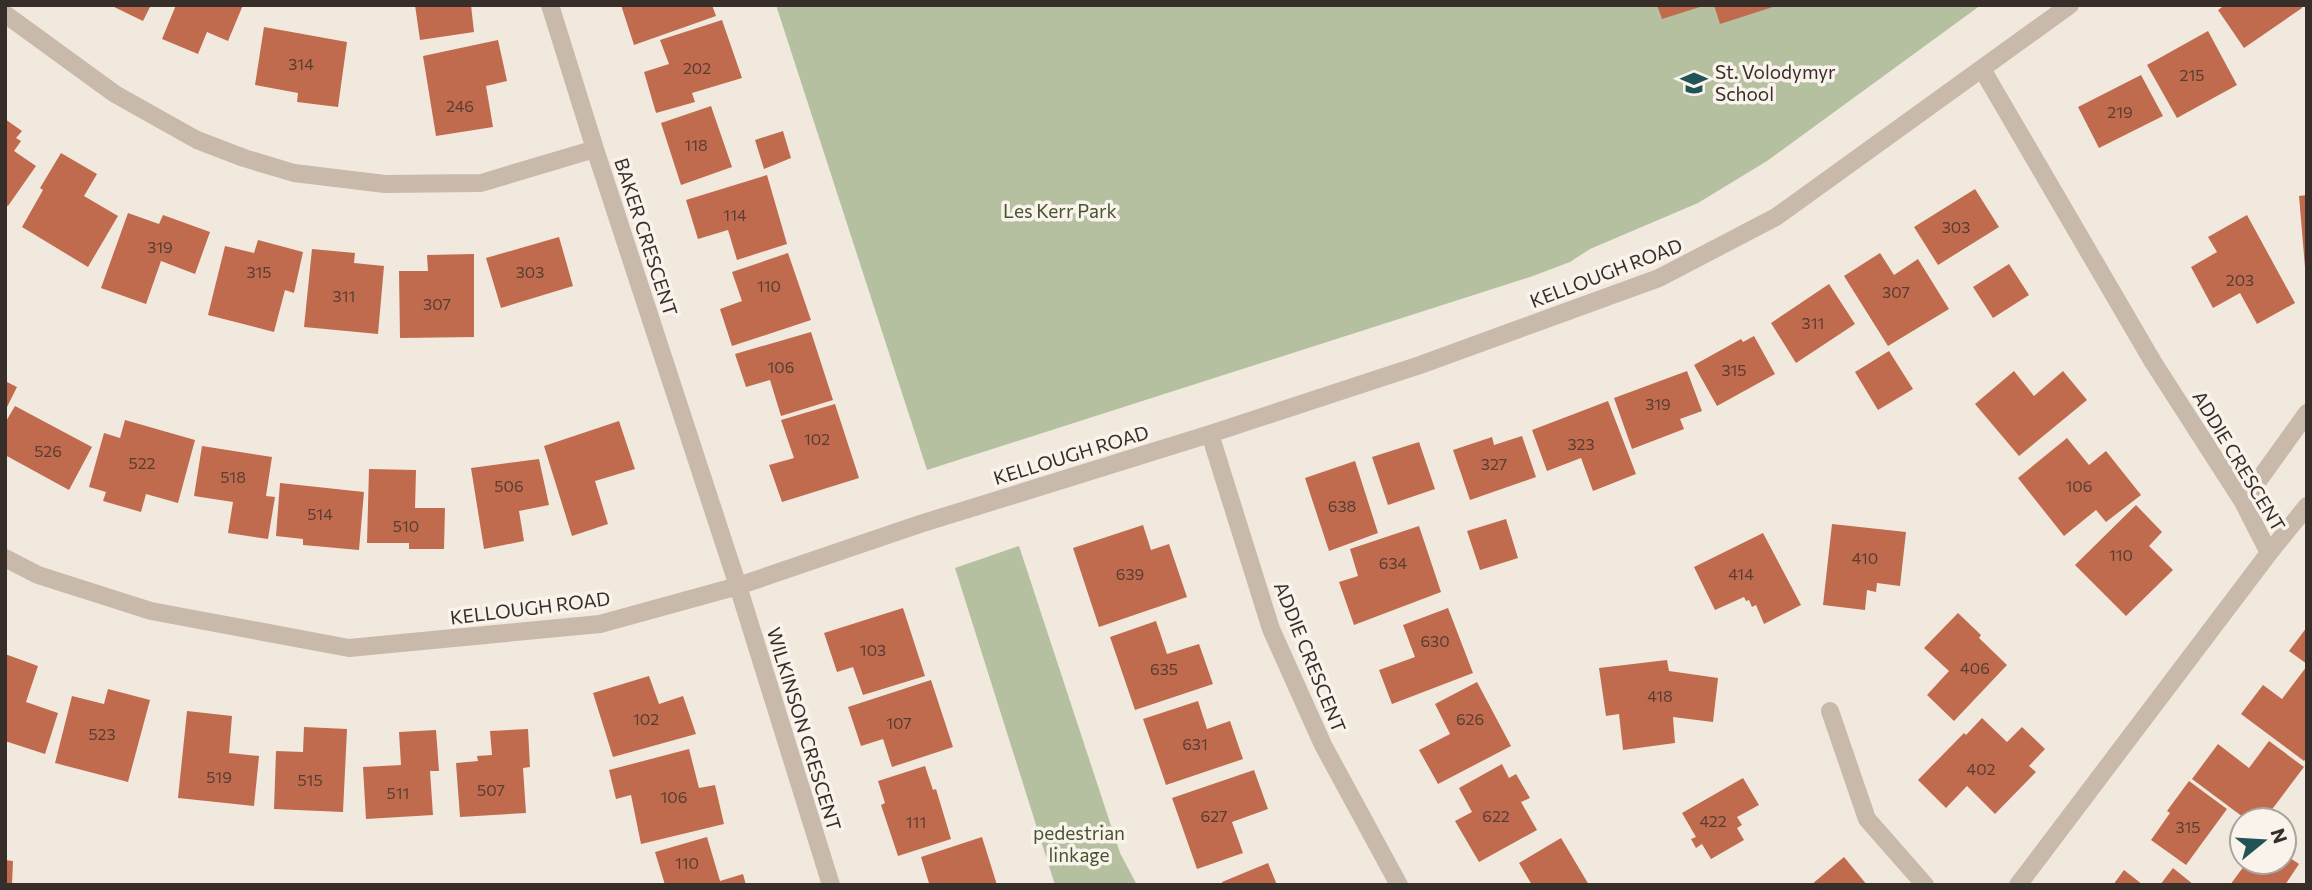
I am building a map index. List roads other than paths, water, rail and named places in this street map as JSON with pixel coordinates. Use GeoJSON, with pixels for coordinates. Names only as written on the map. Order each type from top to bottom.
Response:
{"type":"FeatureCollection","features":[{"type":"Feature","properties":{"kind":"street"},"geometry":{"type":"LineString","coordinates":[[550,5],[595,149]]}},
{"type":"Feature","properties":{"kind":"street","name":"KELLOUGH ROAD"},"geometry":{"type":"LineString","coordinates":[[5,558],[38,575],[151,611],[349,648],[600,624],[738,586],[920,524],[1210,434],[1420,365],[1659,278],[1776,217],[2070,5]]}},
{"type":"Feature","properties":{"kind":"street","name":"BAKER CRESCENT"},"geometry":{"type":"LineString","coordinates":[[5,14],[115,94],[197,140],[294,173],[385,184],[481,183],[595,149],[738,586]]}},
{"type":"Feature","properties":{"kind":"street","name":"ADDIE CRESCENT"},"geometry":{"type":"LineString","coordinates":[[1982,69],[2153,362],[2243,502],[2269,553],[2018,885]]}},
{"type":"Feature","properties":{"kind":"street"},"geometry":{"type":"LineString","coordinates":[[2243,502],[2307,414]]}},
{"type":"Feature","properties":{"kind":"street","name":"ADDIE CRESCENT"},"geometry":{"type":"LineString","coordinates":[[1210,434],[1271,629],[1323,745],[1399,885]]}},
{"type":"Feature","properties":{"kind":"street"},"geometry":{"type":"LineString","coordinates":[[2269,553],[2307,506]]}},
{"type":"Feature","properties":{"kind":"street","name":"WILKINSON CRESCENT"},"geometry":{"type":"LineString","coordinates":[[738,586],[831,885]]}},
{"type":"Feature","properties":{"kind":"street"},"geometry":{"type":"LineString","coordinates":[[1830,711],[1867,820],[1925,885]]}},
{"type":"Feature","properties":{"kind":"place","name":"St. Volodymyr School"},"geometry":{"type":"Point","coordinates":[1694,83]}},
{"type":"Feature","properties":{"kind":"park label","name":"Les Kerr Park"},"geometry":{"type":"Point","coordinates":[1060,211]}},
{"type":"Feature","properties":{"kind":"park label","name":"pedestrian linkage"},"geometry":{"type":"Point","coordinates":[1079,844]}}]}
